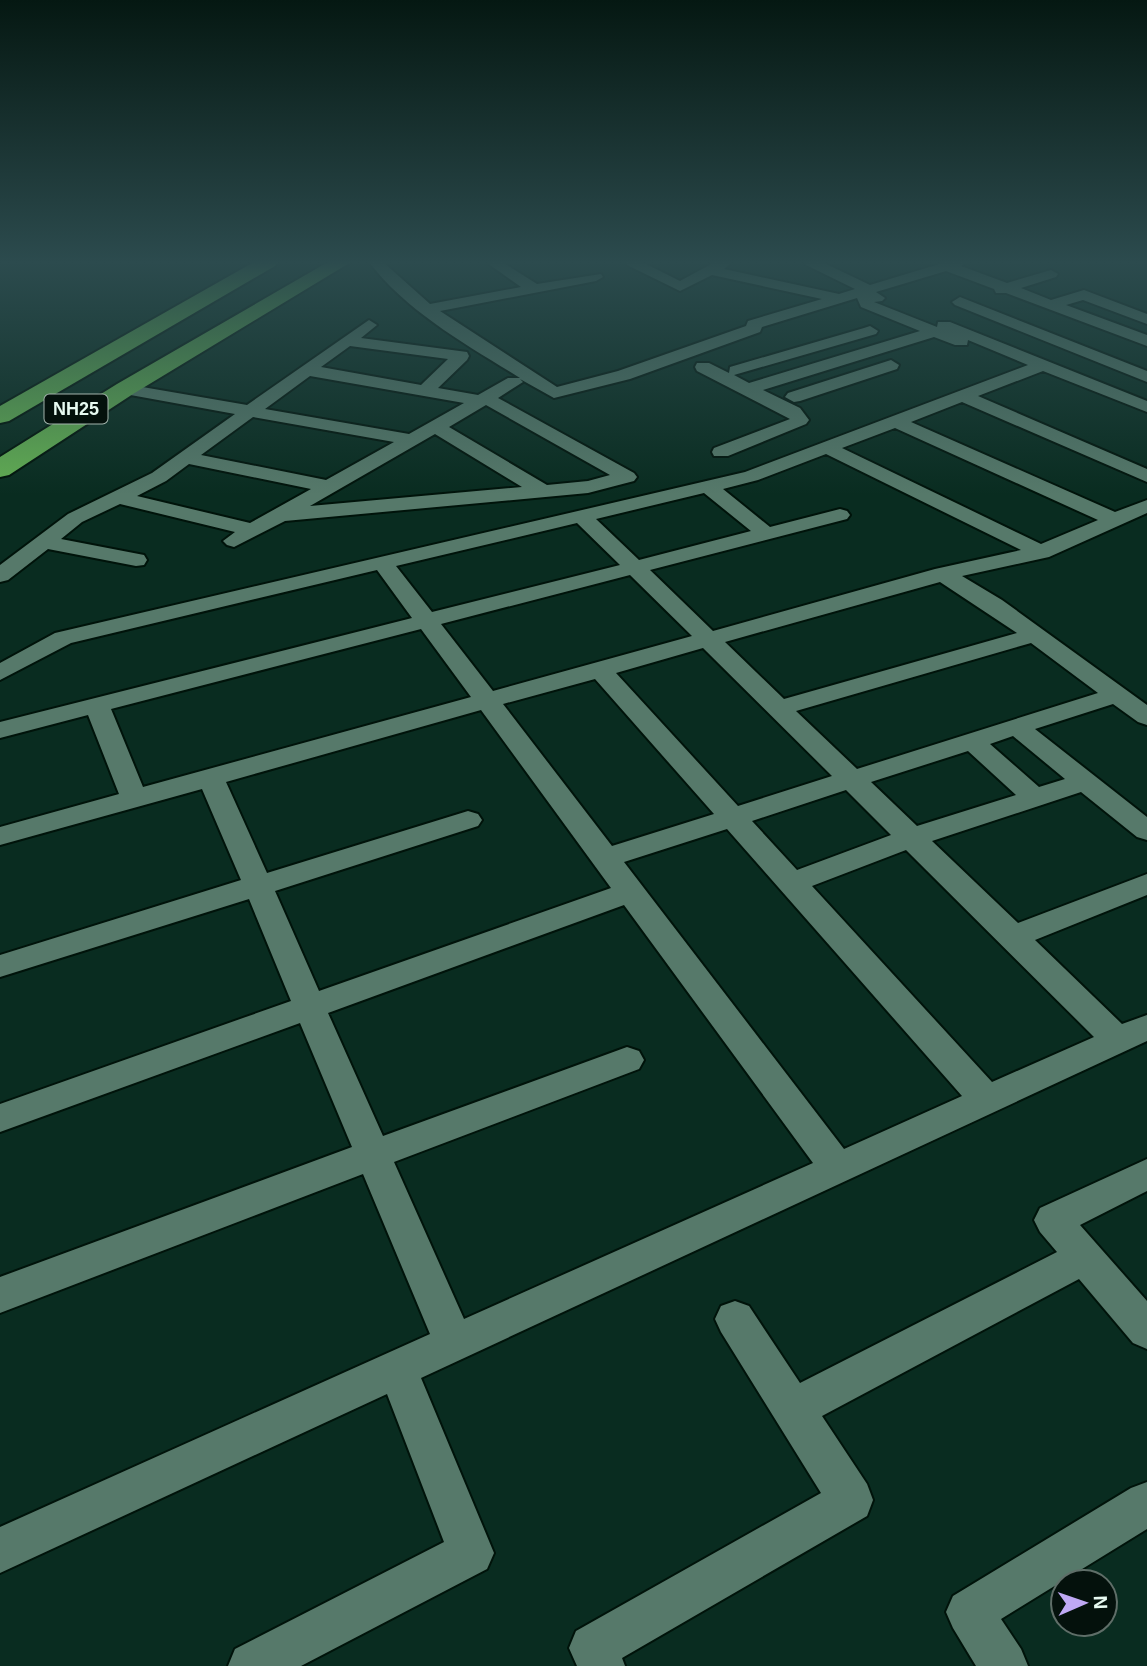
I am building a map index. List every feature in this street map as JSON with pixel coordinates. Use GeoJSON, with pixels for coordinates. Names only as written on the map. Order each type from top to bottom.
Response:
{"type":"FeatureCollection","features":[{"type":"Feature","properties":{"kind":"highway","name":"NH25"},"geometry":{"type":"LineString","coordinates":[[0,416],[140,340]]}},
{"type":"Feature","properties":{"kind":"highway","name":"NH25"},"geometry":{"type":"LineString","coordinates":[[0,454],[171,340]]}},
{"type":"Feature","properties":{"kind":"highway","name":"NH25"},"geometry":{"type":"LineString","coordinates":[[0,438],[181,340]]}},
{"type":"Feature","properties":{"kind":"highway","name":"NH25"},"geometry":{"type":"LineString","coordinates":[[0,469],[125,389],[209,340]]}},
{"type":"Feature","properties":{"kind":"street"},"geometry":{"type":"LineString","coordinates":[[474,340],[554,393],[624,375],[724,340]]}},
{"type":"Feature","properties":{"kind":"street"},"geometry":{"type":"LineString","coordinates":[[736,371],[841,340]]}},
{"type":"Feature","properties":{"kind":"street"},"geometry":{"type":"LineString","coordinates":[[747,389],[908,340]]}},
{"type":"Feature","properties":{"kind":"street"},"geometry":{"type":"LineString","coordinates":[[937,350],[961,342],[955,340]]}},
{"type":"Feature","properties":{"kind":"street"},"geometry":{"type":"LineString","coordinates":[[992,340],[1044,365],[1147,407]]}},
{"type":"Feature","properties":{"kind":"street"},"geometry":{"type":"LineString","coordinates":[[1043,340],[1071,347],[1143,375]]}},
{"type":"Feature","properties":{"kind":"street"},"geometry":{"type":"LineString","coordinates":[[1071,347],[1096,340]]}},
{"type":"Feature","properties":{"kind":"street"},"geometry":{"type":"LineString","coordinates":[[0,575],[75,518],[159,477],[347,341],[461,356],[425,391]]}},
{"type":"Feature","properties":{"kind":"street"},"geometry":{"type":"LineString","coordinates":[[814,348],[867,373]]}},
{"type":"Feature","properties":{"kind":"street"},"geometry":{"type":"LineString","coordinates":[[794,397],[902,361]]}},
{"type":"Feature","properties":{"kind":"street"},"geometry":{"type":"LineString","coordinates":[[0,673],[63,638],[751,476],[1044,365]]}},
{"type":"Feature","properties":{"kind":"street"},"geometry":{"type":"LineString","coordinates":[[703,367],[794,412],[800,419],[795,424],[721,452]]}},
{"type":"Feature","properties":{"kind":"street"},"geometry":{"type":"LineString","coordinates":[[280,515],[543,491],[588,486],[626,477],[484,400],[307,370]]}},
{"type":"Feature","properties":{"kind":"street"},"geometry":{"type":"LineString","coordinates":[[1098,388],[1143,375]]}},
{"type":"Feature","properties":{"kind":"street"},"geometry":{"type":"LineString","coordinates":[[234,541],[514,382]]}},
{"type":"Feature","properties":{"kind":"street"},"geometry":{"type":"LineString","coordinates":[[125,389],[412,440]]}},
{"type":"Feature","properties":{"kind":"street"},"geometry":{"type":"LineString","coordinates":[[963,396],[1147,476]]}},
{"type":"Feature","properties":{"kind":"street"},"geometry":{"type":"LineString","coordinates":[[897,422],[1115,520]]}},
{"type":"Feature","properties":{"kind":"street"},"geometry":{"type":"LineString","coordinates":[[436,427],[543,491]]}},
{"type":"Feature","properties":{"kind":"street"},"geometry":{"type":"LineString","coordinates":[[828,448],[1041,552]]}},
{"type":"Feature","properties":{"kind":"street"},"geometry":{"type":"LineString","coordinates":[[185,458],[330,487]]}},
{"type":"Feature","properties":{"kind":"street"},"geometry":{"type":"LineString","coordinates":[[707,486],[767,534]]}},
{"type":"Feature","properties":{"kind":"street"},"geometry":{"type":"LineString","coordinates":[[118,497],[253,530]]}},
{"type":"Feature","properties":{"kind":"street"},"geometry":{"type":"LineString","coordinates":[[0,835],[943,574],[1041,552],[1147,506]]}},
{"type":"Feature","properties":{"kind":"street"},"geometry":{"type":"LineString","coordinates":[[0,730],[840,515]]}},
{"type":"Feature","properties":{"kind":"street"},"geometry":{"type":"LineString","coordinates":[[0,1550],[1132,1034],[1013,937],[582,516]]}},
{"type":"Feature","properties":{"kind":"street"},"geometry":{"type":"LineString","coordinates":[[44,542],[136,560]]}},
{"type":"Feature","properties":{"kind":"street"},"geometry":{"type":"LineString","coordinates":[[383,563],[838,1168]]}},
{"type":"Feature","properties":{"kind":"street"},"geometry":{"type":"LineString","coordinates":[[943,574],[994,605],[1147,717]]}},
{"type":"Feature","properties":{"kind":"street"},"geometry":{"type":"LineString","coordinates":[[778,708],[1035,635]]}},
{"type":"Feature","properties":{"kind":"street"},"geometry":{"type":"LineString","coordinates":[[600,670],[987,1100]]}},
{"type":"Feature","properties":{"kind":"street"},"geometry":{"type":"LineString","coordinates":[[605,858],[1116,695]]}},
{"type":"Feature","properties":{"kind":"street"},"geometry":{"type":"LineString","coordinates":[[97,705],[134,799]]}},
{"type":"Feature","properties":{"kind":"street"},"geometry":{"type":"LineString","coordinates":[[1017,727],[1147,831]]}},
{"type":"Feature","properties":{"kind":"street"},"geometry":{"type":"LineString","coordinates":[[972,741],[1035,798]]}},
{"type":"Feature","properties":{"kind":"street"},"geometry":{"type":"LineString","coordinates":[[211,778],[454,1343]]}},
{"type":"Feature","properties":{"kind":"street"},"geometry":{"type":"LineString","coordinates":[[792,883],[911,838],[1085,781]]}},
{"type":"Feature","properties":{"kind":"street"},"geometry":{"type":"LineString","coordinates":[[0,966],[468,820]]}},
{"type":"Feature","properties":{"kind":"street"},"geometry":{"type":"LineString","coordinates":[[1013,937],[1147,884]]}},
{"type":"Feature","properties":{"kind":"street"},"geometry":{"type":"LineString","coordinates":[[0,1118],[631,892]]}},
{"type":"Feature","properties":{"kind":"street"},"geometry":{"type":"LineString","coordinates":[[0,1295],[627,1060]]}},
{"type":"Feature","properties":{"kind":"street"},"geometry":{"type":"LineString","coordinates":[[1147,1174],[1053,1220],[1147,1330]]}},
{"type":"Feature","properties":{"kind":"street"},"geometry":{"type":"LineString","coordinates":[[793,1409],[1084,1257]]}},
{"type":"Feature","properties":{"kind":"street"},"geometry":{"type":"LineString","coordinates":[[601,1666],[593,1648],[851,1500],[735,1319]]}},
{"type":"Feature","properties":{"kind":"street"},"geometry":{"type":"LineString","coordinates":[[252,1666],[471,1553],[397,1368]]}},
{"type":"Feature","properties":{"kind":"street"},"geometry":{"type":"LineString","coordinates":[[1004,1666],[969,1612],[1147,1504]]}}]}
